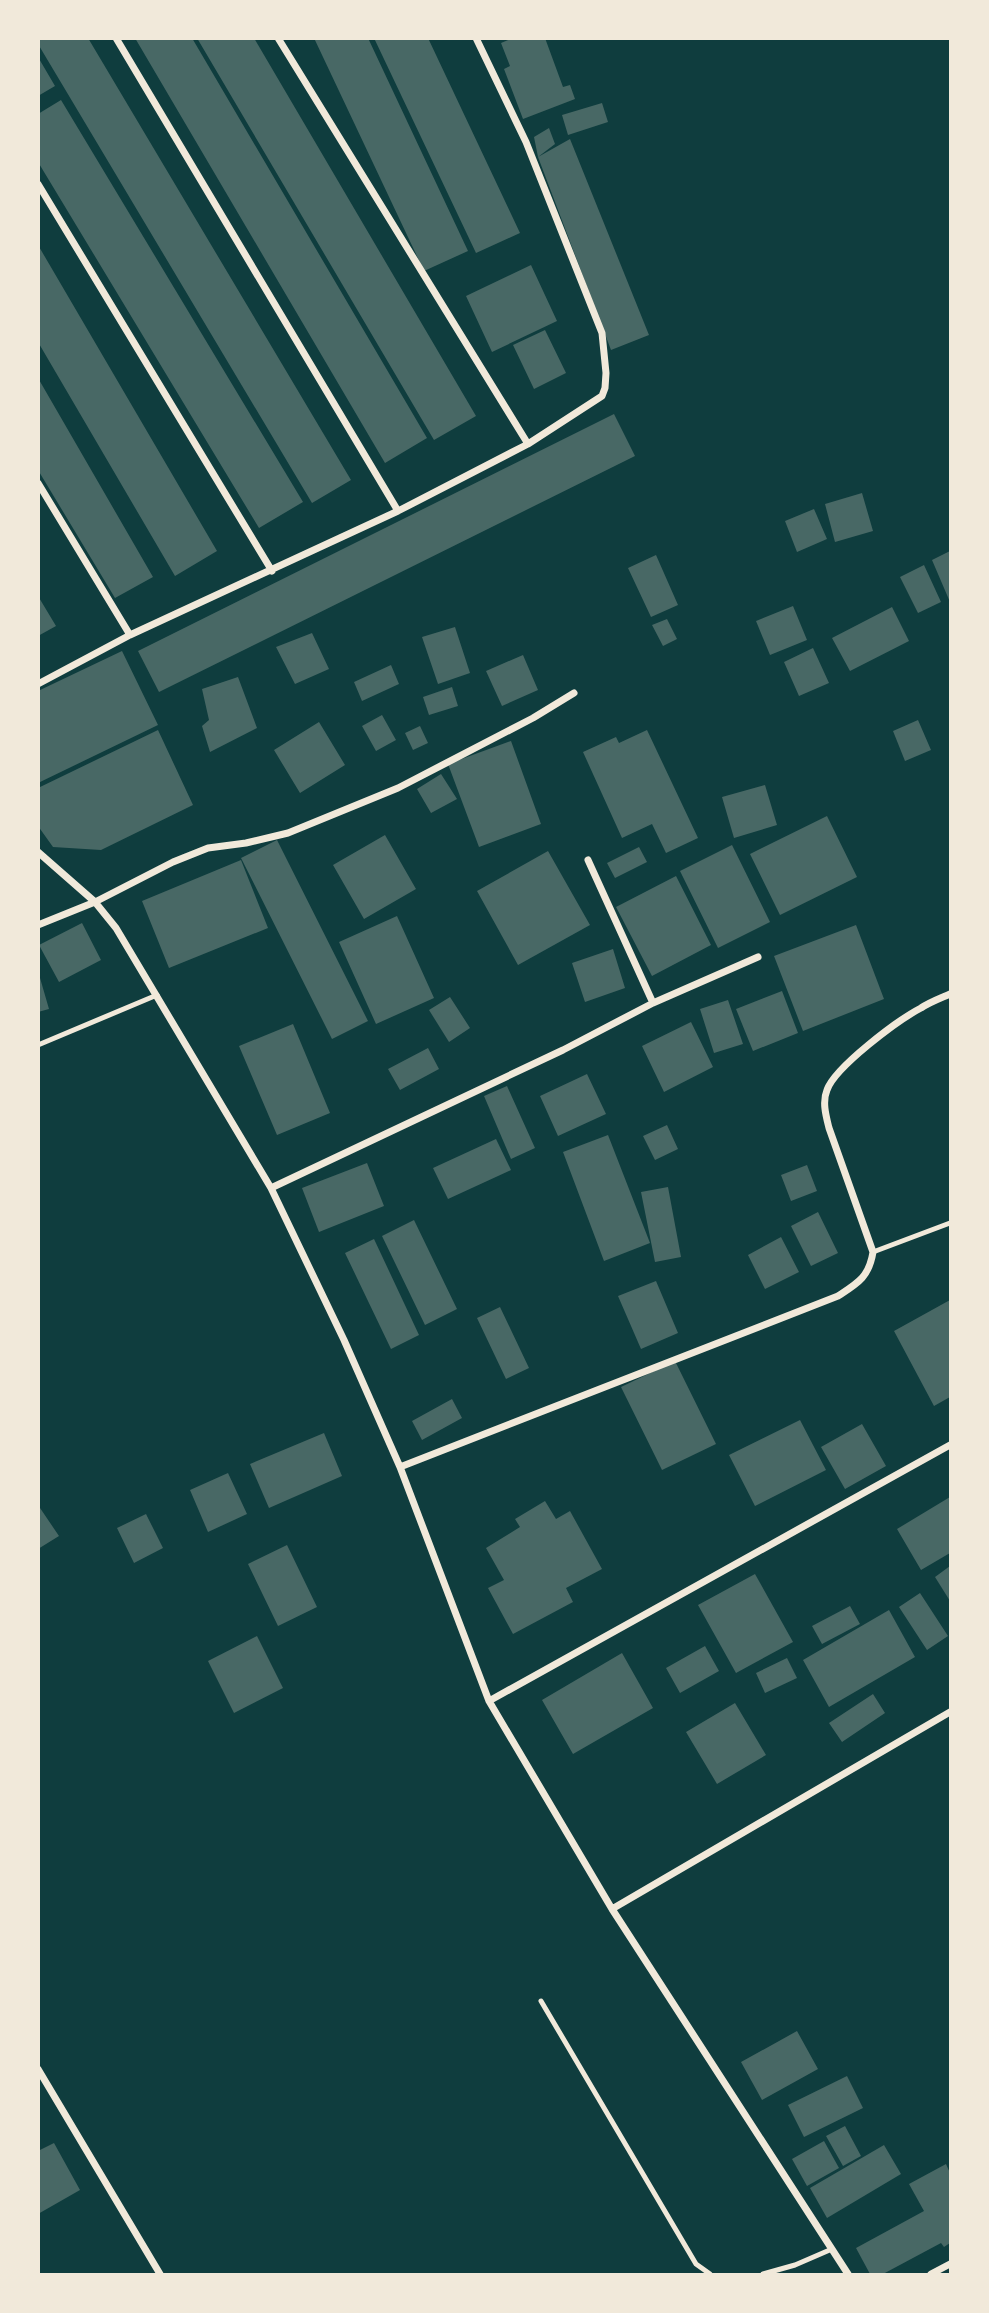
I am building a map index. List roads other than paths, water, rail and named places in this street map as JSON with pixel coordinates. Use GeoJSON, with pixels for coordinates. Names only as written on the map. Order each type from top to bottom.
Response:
{"type":"FeatureCollection","features":[{"type":"Feature","properties":{"kind":"street"},"geometry":{"type":"LineString","coordinates":[[116,38],[398,511]]}},
{"type":"Feature","properties":{"kind":"street"},"geometry":{"type":"LineString","coordinates":[[278,38],[528,444]]}},
{"type":"Feature","properties":{"kind":"street"},"geometry":{"type":"LineString","coordinates":[[38,684],[130,635],[398,511],[528,444],[602,396],[606,387],[606,373],[602,333],[526,142],[477,38]]}},
{"type":"Feature","properties":{"kind":"street"},"geometry":{"type":"LineString","coordinates":[[38,184],[272,571]]}},
{"type":"Feature","properties":{"kind":"street"},"geometry":{"type":"LineString","coordinates":[[38,484],[130,635]]}},
{"type":"Feature","properties":{"kind":"street"},"geometry":{"type":"LineString","coordinates":[[38,925],[95,902],[173,862],[208,848],[288,833],[398,788],[533,718],[574,692]]}},
{"type":"Feature","properties":{"kind":"street"},"geometry":{"type":"LineString","coordinates":[[39,853],[95,902],[117,928],[271,1188],[344,1340],[400,1467],[489,1701],[612,1909],[848,2274]]}},
{"type":"Feature","properties":{"kind":"street"},"geometry":{"type":"LineString","coordinates":[[588,860],[653,1003]]}},
{"type":"Feature","properties":{"kind":"street"},"geometry":{"type":"LineString","coordinates":[[271,1188],[563,1050],[653,1003],[758,957]]}},
{"type":"Feature","properties":{"kind":"street"},"geometry":{"type":"LineString","coordinates":[[400,1467],[838,1296],[859,1283],[870,1268],[873,1252],[829,1128],[825,1109],[827,1090],[837,1074],[874,1040],[920,1008],[950,994]]}},
{"type":"Feature","properties":{"kind":"street"},"geometry":{"type":"LineString","coordinates":[[489,1701],[950,1445]]}},
{"type":"Feature","properties":{"kind":"street"},"geometry":{"type":"LineString","coordinates":[[612,1909],[950,1712]]}},
{"type":"Feature","properties":{"kind":"street"},"geometry":{"type":"LineString","coordinates":[[38,2068],[160,2274]]}},
{"type":"Feature","properties":{"kind":"street"},"geometry":{"type":"LineString","coordinates":[[931,2274],[950,2264]]}},
{"type":"Feature","properties":{"kind":"lane"},"geometry":{"type":"LineString","coordinates":[[38,1045],[156,995]]}},
{"type":"Feature","properties":{"kind":"lane"},"geometry":{"type":"LineString","coordinates":[[873,1252],[950,1223]]}},
{"type":"Feature","properties":{"kind":"lane"},"geometry":{"type":"LineString","coordinates":[[541,2001],[696,2264],[710,2274]]}},
{"type":"Feature","properties":{"kind":"lane"},"geometry":{"type":"LineString","coordinates":[[763,2274],[795,2265],[832,2249]]}}]}
